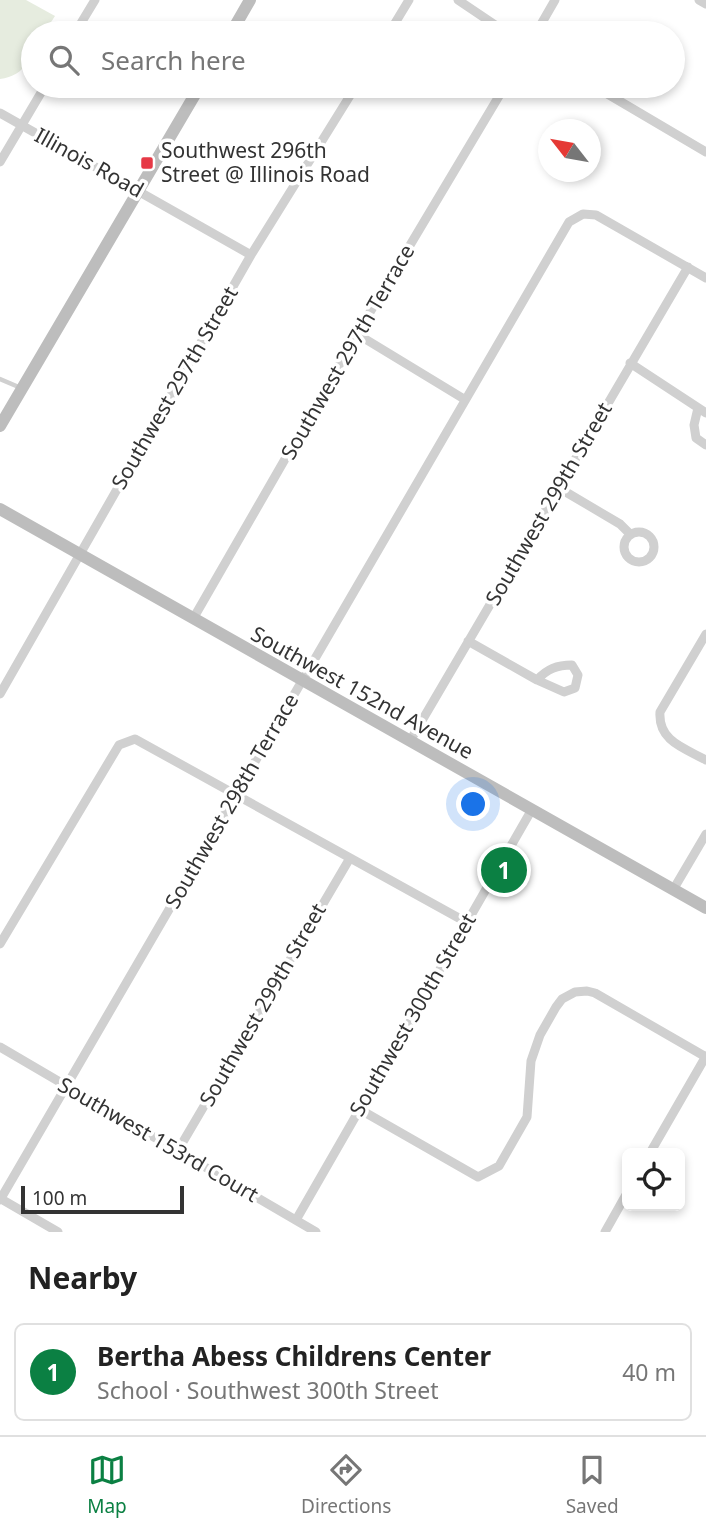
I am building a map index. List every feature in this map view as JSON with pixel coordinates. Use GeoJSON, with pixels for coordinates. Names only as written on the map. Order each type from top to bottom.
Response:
{"type":"FeatureCollection","features":[{"type":"Feature","properties":{"kind":"street"},"geometry":{"type":"LineString","coordinates":[[82,21],[95,0]]}},
{"type":"Feature","properties":{"kind":"street"},"geometry":{"type":"LineString","coordinates":[[238,21],[250,0]]}},
{"type":"Feature","properties":{"kind":"street"},"geometry":{"type":"LineString","coordinates":[[396,21],[409,0]]}},
{"type":"Feature","properties":{"kind":"street"},"geometry":{"type":"LineString","coordinates":[[458,0],[490,21]]}},
{"type":"Feature","properties":{"kind":"street"},"geometry":{"type":"LineString","coordinates":[[543,21],[555,0]]}},
{"type":"Feature","properties":{"kind":"street"},"geometry":{"type":"LineString","coordinates":[[0,162],[38,98]]}},
{"type":"Feature","properties":{"kind":"street"},"geometry":{"type":"LineString","coordinates":[[0,426],[193,98]]}},
{"type":"Feature","properties":{"kind":"street","name":"Southwest 297th Street"},"geometry":{"type":"LineString","coordinates":[[0,694],[251,255],[349,98]]}},
{"type":"Feature","properties":{"kind":"street","name":"Southwest 297th Terrace"},"geometry":{"type":"LineString","coordinates":[[193,619],[357,334],[498,98]]}},
{"type":"Feature","properties":{"kind":"street"},"geometry":{"type":"LineString","coordinates":[[614,98],[706,152]]}},
{"type":"Feature","properties":{"kind":"street","name":"Illinois Road"},"geometry":{"type":"LineString","coordinates":[[0,113],[251,255]]}},
{"type":"Feature","properties":{"kind":"street","name":"Southwest 298th Terrace"},"geometry":{"type":"LineString","coordinates":[[0,1199],[569,222],[583,214],[596,215],[688,267]]}},
{"type":"Feature","properties":{"kind":"street"},"geometry":{"type":"LineString","coordinates":[[688,267],[706,278]]}},
{"type":"Feature","properties":{"kind":"street","name":"Southwest 299th Street"},"geometry":{"type":"LineString","coordinates":[[410,741],[688,267]]}},
{"type":"Feature","properties":{"kind":"street"},"geometry":{"type":"LineString","coordinates":[[357,334],[464,399]]}},
{"type":"Feature","properties":{"kind":"street"},"geometry":{"type":"LineString","coordinates":[[630,363],[702,411],[694,425],[696,438],[706,445]]}},
{"type":"Feature","properties":{"kind":"street"},"geometry":{"type":"LineString","coordinates":[[559,488],[620,524],[630,534]]}},
{"type":"Feature","properties":{"kind":"street","name":"Southwest 152nd Avenue"},"geometry":{"type":"LineString","coordinates":[[0,509],[706,908]]}},
{"type":"Feature","properties":{"kind":"street"},"geometry":{"type":"LineString","coordinates":[[706,634],[660,712],[659,726],[669,739],[706,760]]}},
{"type":"Feature","properties":{"kind":"street"},"geometry":{"type":"LineString","coordinates":[[468,641],[537,680]]}},
{"type":"Feature","properties":{"kind":"street"},"geometry":{"type":"LineString","coordinates":[[0,943],[119,745],[135,740],[466,922]]}},
{"type":"Feature","properties":{"kind":"street","name":"Southwest 300th Street"},"geometry":{"type":"LineString","coordinates":[[296,1220],[531,811]]}},
{"type":"Feature","properties":{"kind":"street"},"geometry":{"type":"LineString","coordinates":[[673,890],[706,834]]}},
{"type":"Feature","properties":{"kind":"street","name":"Southwest 299th Street"},"geometry":{"type":"LineString","coordinates":[[177,1152],[350,858]]}},
{"type":"Feature","properties":{"kind":"street"},"geometry":{"type":"LineString","coordinates":[[359,1109],[478,1177],[499,1166],[527,1116],[534,1048],[556,1007],[562,999],[575,992],[595,993],[706,1056],[653,1148]]}},
{"type":"Feature","properties":{"kind":"street","name":"Southwest 153rd Court"},"geometry":{"type":"LineString","coordinates":[[0,1047],[316,1232]]}},
{"type":"Feature","properties":{"kind":"street"},"geometry":{"type":"LineString","coordinates":[[0,1199],[58,1232]]}},
{"type":"Feature","properties":{"kind":"street"},"geometry":{"type":"LineString","coordinates":[[605,1232],[622,1202]]}},
{"type":"Feature","properties":{"kind":"lane"},"geometry":{"type":"LineString","coordinates":[[0,379],[22,388]]}},
{"type":"Feature","properties":{"kind":"shaded area"},"geometry":{"type":"Polygon","coordinates":[[[0,0],[26,0],[55,16],[52,21],[21,21],[21,70],[0,79],[0,0]]]}},
{"type":"Feature","properties":{"kind":"place","name":"Southwest 296th Street @ Illinois Road"},"geometry":{"type":"Point","coordinates":[147,163]}},
{"type":"Feature","properties":{"kind":"place","name":"Bertha Abess Childrens Center"},"geometry":{"type":"Point","coordinates":[504,870]}}]}
